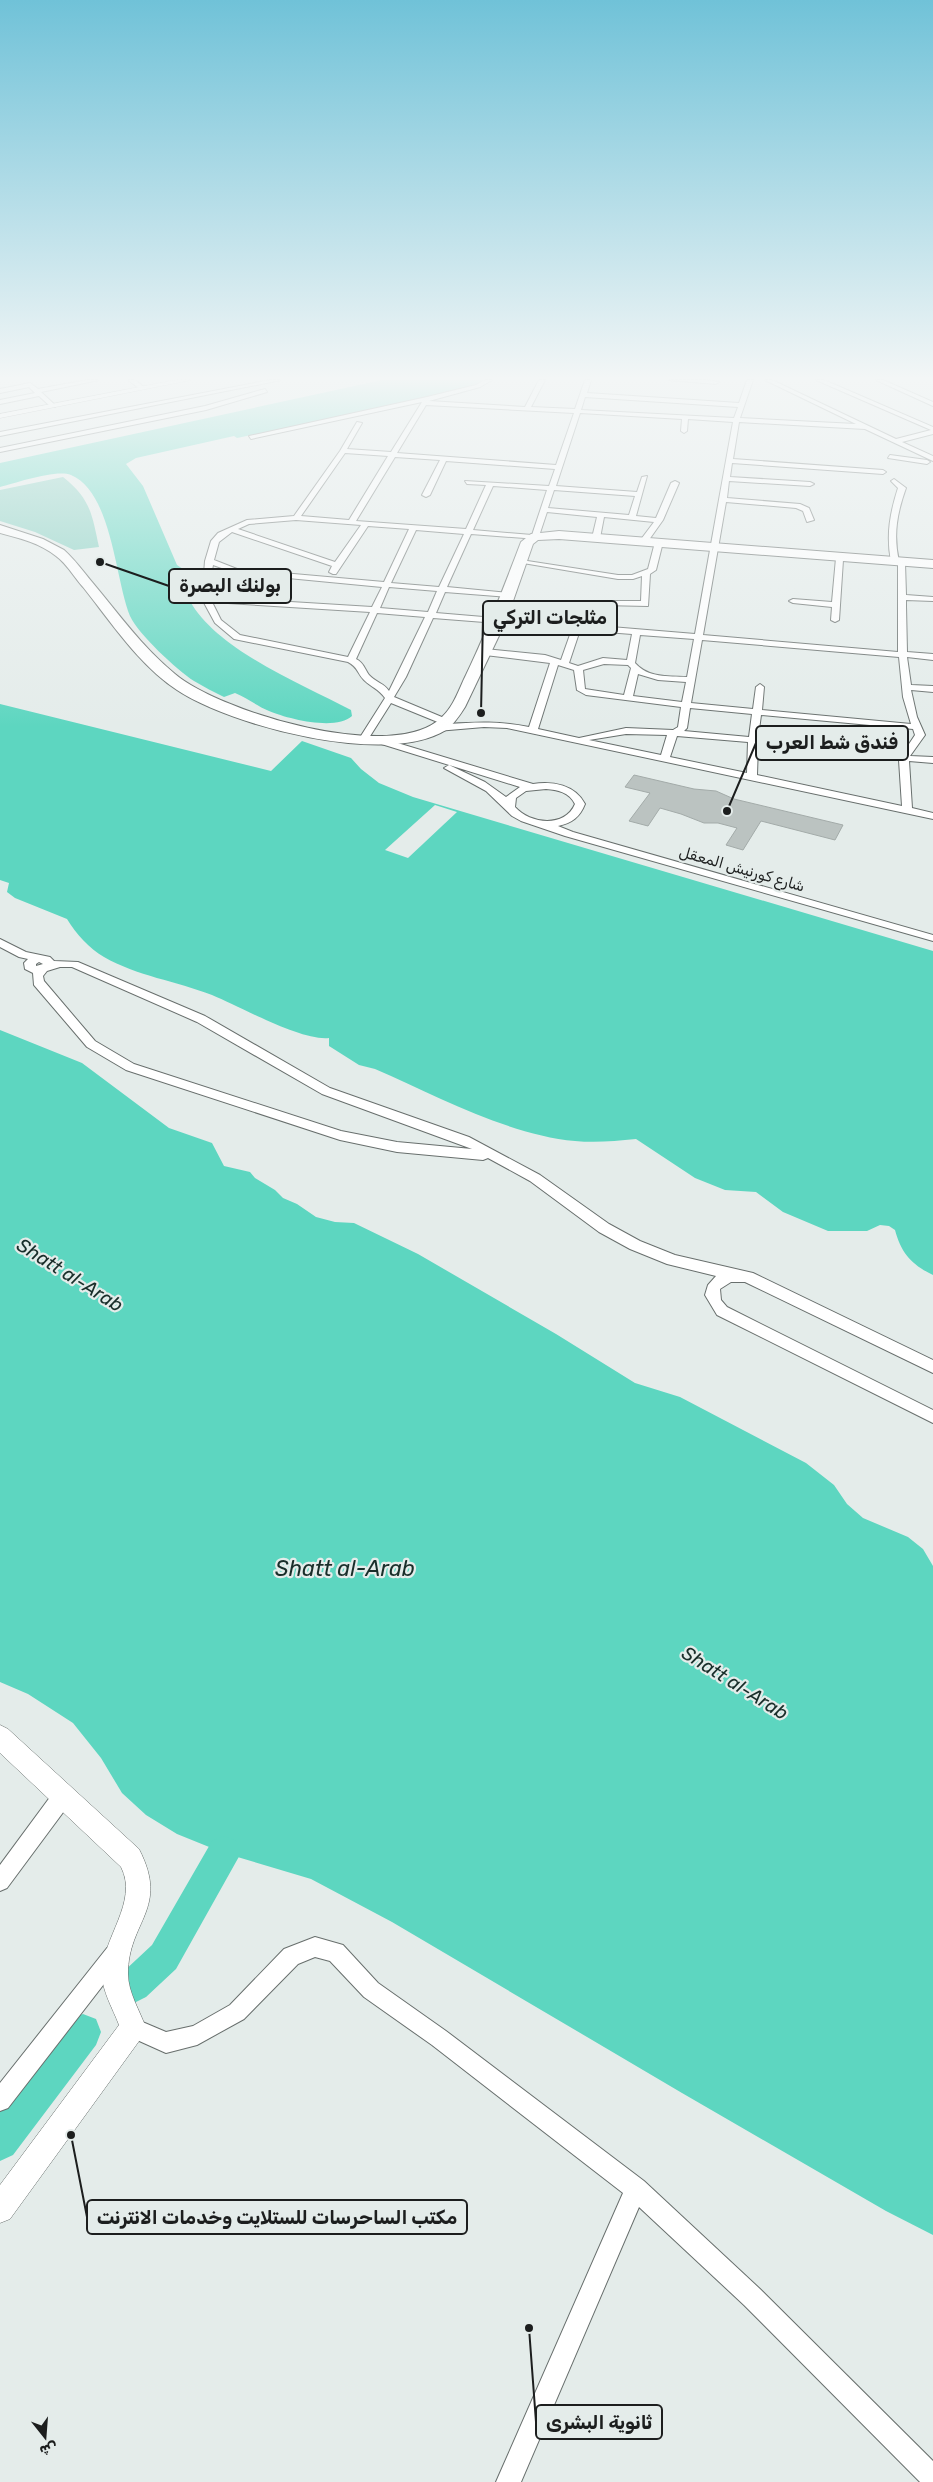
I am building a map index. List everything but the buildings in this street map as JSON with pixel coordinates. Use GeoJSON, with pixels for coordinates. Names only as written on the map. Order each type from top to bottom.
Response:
{"type":"FeatureCollection","features":[{"type":"Feature","properties":{"kind":"main road"},"geometry":{"type":"LineString","coordinates":[[0,529],[36,540],[63,555],[158,667],[194,696],[223,709],[254,719],[342,738],[371,740],[410,736],[442,725],[458,707],[499,622],[527,542],[541,536],[596,538],[839,560],[898,563]]}},
{"type":"Feature","properties":{"kind":"main road"},"geometry":{"type":"LineString","coordinates":[[541,536],[933,566]]}},
{"type":"Feature","properties":{"kind":"street"},"geometry":{"type":"LineString","coordinates":[[296,518],[312,496]]}},
{"type":"Feature","properties":{"kind":"street"},"geometry":{"type":"LineString","coordinates":[[351,522],[367,496]]}},
{"type":"Feature","properties":{"kind":"street"},"geometry":{"type":"LineString","coordinates":[[485,496],[371,740],[455,762],[531,787],[559,788],[573,794],[580,804],[579,809],[570,818],[544,824]]}},
{"type":"Feature","properties":{"kind":"street"},"geometry":{"type":"LineString","coordinates":[[549,496],[544,510],[541,536],[296,518],[259,519],[230,529],[215,541],[209,561],[206,599],[218,621],[237,637],[351,660],[359,664],[367,678],[382,687],[390,699],[442,725],[489,724],[533,730],[752,779],[933,816]]}},
{"type":"Feature","properties":{"kind":"street"},"geometry":{"type":"LineString","coordinates":[[632,518],[638,496]]}},
{"type":"Feature","properties":{"kind":"street"},"geometry":{"type":"LineString","coordinates":[[643,542],[659,520],[669,496]]}},
{"type":"Feature","properties":{"kind":"street"},"geometry":{"type":"LineString","coordinates":[[665,759],[671,736],[682,728],[715,549],[723,496]]}},
{"type":"Feature","properties":{"kind":"street"},"geometry":{"type":"LineString","coordinates":[[899,496],[894,509],[890,534],[898,563],[902,597],[904,655],[908,687],[919,738],[905,756],[908,811]]}},
{"type":"Feature","properties":{"kind":"street"},"geometry":{"type":"LineString","coordinates":[[722,500],[794,505],[806,510],[810,520]]}},
{"type":"Feature","properties":{"kind":"street"},"geometry":{"type":"LineString","coordinates":[[544,510],[659,520]]}},
{"type":"Feature","properties":{"kind":"street"},"geometry":{"type":"LineString","coordinates":[[596,538],[602,515]]}},
{"type":"Feature","properties":{"kind":"street"},"geometry":{"type":"LineString","coordinates":[[330,580],[336,565],[366,523]]}},
{"type":"Feature","properties":{"kind":"street"},"geometry":{"type":"LineString","coordinates":[[351,660],[373,610],[414,527]]}},
{"type":"Feature","properties":{"kind":"street"},"geometry":{"type":"LineString","coordinates":[[230,529],[336,565]]}},
{"type":"Feature","properties":{"kind":"street"},"geometry":{"type":"LineString","coordinates":[[521,562],[618,577],[646,574],[652,570],[658,546]]}},
{"type":"Feature","properties":{"kind":"street"},"geometry":{"type":"LineString","coordinates":[[834,620],[839,560]]}},
{"type":"Feature","properties":{"kind":"street"},"geometry":{"type":"LineString","coordinates":[[209,561],[236,571],[509,595]]}},
{"type":"Feature","properties":{"kind":"street"},"geometry":{"type":"LineString","coordinates":[[533,730],[560,663],[578,609],[589,605],[645,604],[646,574]]}},
{"type":"Feature","properties":{"kind":"street"},"geometry":{"type":"LineString","coordinates":[[902,597],[933,600]]}},
{"type":"Feature","properties":{"kind":"street"},"geometry":{"type":"LineString","coordinates":[[206,599],[373,610],[933,658]]}},
{"type":"Feature","properties":{"kind":"street"},"geometry":{"type":"LineString","coordinates":[[793,601],[836,605]]}},
{"type":"Feature","properties":{"kind":"street"},"geometry":{"type":"LineString","coordinates":[[628,698],[636,633]]}},
{"type":"Feature","properties":{"kind":"street"},"geometry":{"type":"LineString","coordinates":[[485,652],[545,658],[578,669],[603,661],[633,666],[640,674],[652,677],[690,680]]}},
{"type":"Feature","properties":{"kind":"street"},"geometry":{"type":"LineString","coordinates":[[578,669],[580,690],[590,693],[686,705],[916,727]]}},
{"type":"Feature","properties":{"kind":"street"},"geometry":{"type":"LineString","coordinates":[[752,779],[753,740],[760,687]]}},
{"type":"Feature","properties":{"kind":"street"},"geometry":{"type":"LineString","coordinates":[[908,687],[933,689]]}},
{"type":"Feature","properties":{"kind":"street"},"geometry":{"type":"LineString","coordinates":[[575,739],[626,731],[675,733],[933,760]]}},
{"type":"Feature","properties":{"kind":"street","name":"شارع كورنيش المعقل"},"geometry":{"type":"LineString","coordinates":[[429,756],[490,789],[502,798],[512,812],[525,820],[544,824],[569,834],[779,896],[933,938]]}},
{"type":"Feature","properties":{"kind":"street"},"geometry":{"type":"LineString","coordinates":[[510,807],[511,797],[531,787]]}},
{"type":"Feature","properties":{"kind":"street"},"geometry":{"type":"LineString","coordinates":[[3,948],[23,954],[39,965],[66,963],[99,975],[201,1019],[326,1091],[464,1140],[501,1159],[536,1178],[604,1228],[635,1246],[672,1260],[731,1275],[748,1276],[933,1367]]}},
{"type":"Feature","properties":{"kind":"street"},"geometry":{"type":"LineString","coordinates":[[39,965],[38,982],[65,1016],[92,1044],[130,1066],[340,1135],[397,1147],[461,1152],[501,1159]]}},
{"type":"Feature","properties":{"kind":"street"},"geometry":{"type":"LineString","coordinates":[[731,1275],[717,1282],[712,1290],[712,1299],[722,1311],[933,1416]]}},
{"type":"Feature","properties":{"kind":"street"},"geometry":{"type":"LineString","coordinates":[[0,1738],[130,1858],[138,1869],[140,1882],[138,1901],[117,1951],[0,2100]]}},
{"type":"Feature","properties":{"kind":"street"},"geometry":{"type":"LineString","coordinates":[[0,1881],[63,1796]]}},
{"type":"Feature","properties":{"kind":"street"},"geometry":{"type":"LineString","coordinates":[[117,1951],[115,1975],[133,2028],[166,2043],[197,2035],[237,2012],[291,1956],[315,1947],[336,1952],[371,1990],[439,2038],[636,2189],[752,2297],[933,2478]]}},
{"type":"Feature","properties":{"kind":"street"},"geometry":{"type":"LineString","coordinates":[[0,2209],[133,2028]]}},
{"type":"Feature","properties":{"kind":"street"},"geometry":{"type":"LineString","coordinates":[[508,2482],[636,2189]]}},
{"type":"Feature","properties":{"kind":"shaded area"},"geometry":{"type":"Polygon","coordinates":[[[0,496],[81,496],[89,508],[99,547],[74,550],[35,532],[0,521],[0,496]]]}},
{"type":"Feature","properties":{"kind":"water"},"geometry":{"type":"Polygon","coordinates":[[[93,496],[147,496],[177,565],[186,571],[188,597],[203,619],[240,650],[286,677],[351,710],[352,716],[335,723],[299,720],[265,709],[235,693],[224,697],[194,681],[178,669],[141,632],[130,616],[104,517],[93,496]]]}},
{"type":"Feature","properties":{"kind":"water"},"geometry":{"type":"Polygon","coordinates":[[[0,704],[271,771],[302,741],[351,758],[361,769],[379,783],[413,797],[933,951],[933,1275],[919,1267],[908,1257],[897,1238],[895,1230],[889,1226],[880,1225],[867,1231],[828,1231],[783,1212],[756,1192],[725,1190],[695,1178],[636,1139],[598,1142],[575,1141],[524,1131],[499,1123],[375,1069],[359,1065],[329,1046],[329,1038],[317,1038],[287,1029],[212,995],[143,974],[104,957],[83,940],[67,919],[15,898],[7,892],[9,883],[0,880],[0,704]]]}},
{"type":"Feature","properties":{"kind":"water","name":"Shatt al-Arab"},"geometry":{"type":"Polygon","coordinates":[[[0,1030],[82,1063],[169,1128],[212,1143],[224,1166],[250,1172],[255,1178],[275,1190],[283,1198],[297,1204],[316,1217],[335,1222],[354,1223],[418,1254],[556,1334],[635,1383],[680,1397],[806,1463],[834,1485],[847,1504],[863,1518],[908,1537],[923,1549],[933,1566],[933,2235],[886,2211],[682,2093],[392,1922],[311,1879],[224,1853],[177,1834],[146,1815],[122,1793],[101,1758],[73,1723],[28,1694],[0,1682],[0,1030]]]}},
{"type":"Feature","properties":{"kind":"pier"},"geometry":{"type":"Polygon","coordinates":[[[435,805],[457,812],[408,858],[385,850],[435,805]]]}},
{"type":"Feature","properties":{"kind":"waterway"},"geometry":{"type":"LineString","coordinates":[[134,1985],[164,1957],[224,1853]]}},
{"type":"Feature","properties":{"kind":"waterway"},"geometry":{"type":"LineString","coordinates":[[0,2142],[83,2032]]}},
{"type":"Feature","properties":{"kind":"place","name":"بولنك البصرة"},"geometry":{"type":"Point","coordinates":[100,562]}},
{"type":"Feature","properties":{"kind":"place","name":"مثلجات التركي"},"geometry":{"type":"Point","coordinates":[481,713]}},
{"type":"Feature","properties":{"kind":"place","name":"فندق شط العرب"},"geometry":{"type":"Point","coordinates":[727,811]}},
{"type":"Feature","properties":{"kind":"place","name":"مكتب الساحرسات للستلايت وخدمات الانترنت"},"geometry":{"type":"Point","coordinates":[71,2135]}},
{"type":"Feature","properties":{"kind":"place","name":"ثانوية البشرى"},"geometry":{"type":"Point","coordinates":[529,2328]}}]}
